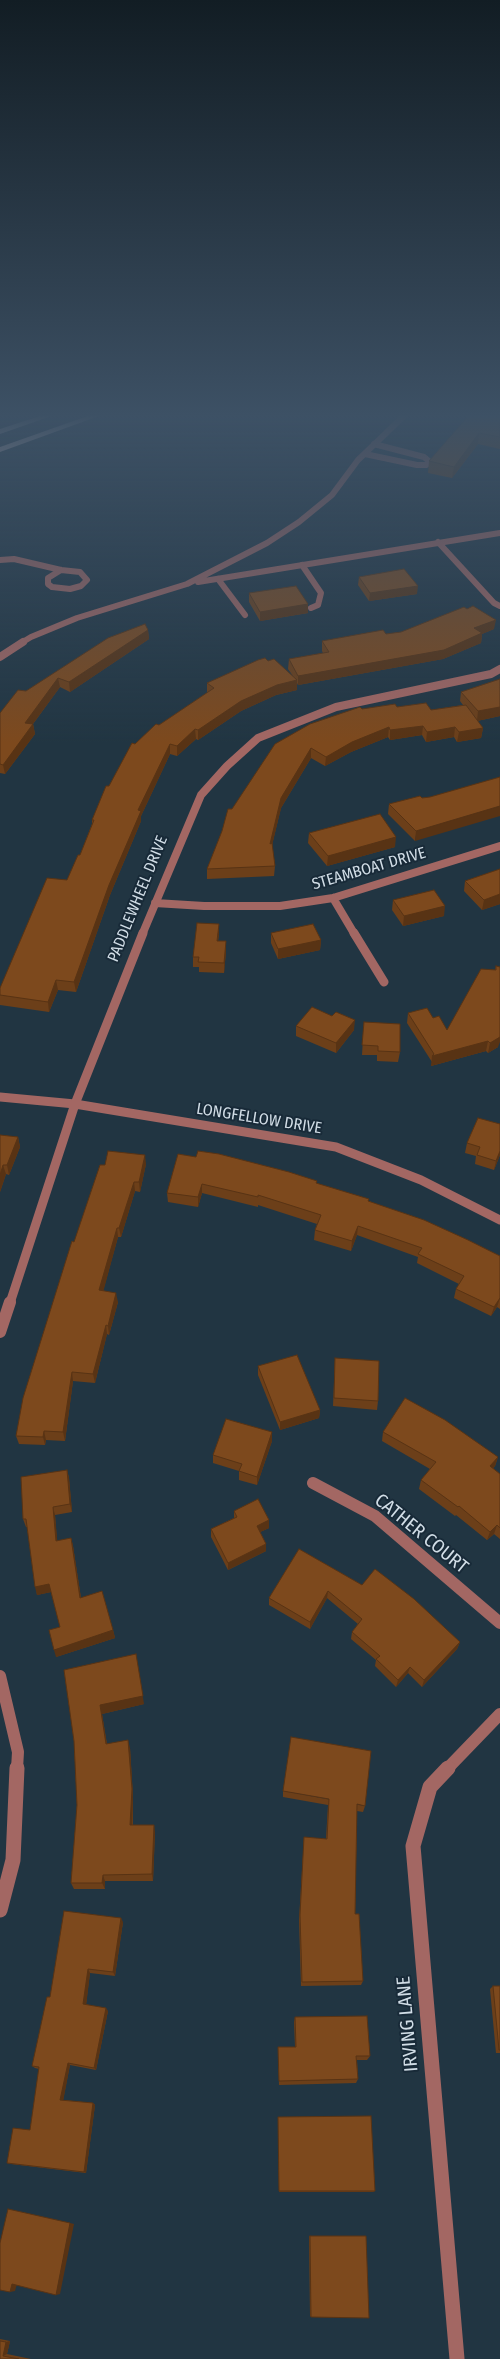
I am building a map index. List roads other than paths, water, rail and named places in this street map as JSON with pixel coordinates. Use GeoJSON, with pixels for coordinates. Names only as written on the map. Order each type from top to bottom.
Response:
{"type":"FeatureCollection","features":[{"type":"Feature","properties":{"kind":"street"},"geometry":{"type":"LineString","coordinates":[[187,584],[266,543],[297,523]]}},
{"type":"Feature","properties":{"kind":"street"},"geometry":{"type":"LineString","coordinates":[[0,657],[31,637],[76,618],[187,584],[500,532]]}},
{"type":"Feature","properties":{"kind":"street"},"geometry":{"type":"LineString","coordinates":[[438,542],[494,603],[500,606]]}},
{"type":"Feature","properties":{"kind":"street"},"geometry":{"type":"LineString","coordinates":[[0,560],[14,559],[61,570],[80,572],[86,576],[87,580],[81,586],[70,589],[57,588],[48,584],[48,578],[61,570]]}},
{"type":"Feature","properties":{"kind":"street"},"geometry":{"type":"LineString","coordinates":[[302,565],[321,594],[318,605],[311,608]]}},
{"type":"Feature","properties":{"kind":"street"},"geometry":{"type":"LineString","coordinates":[[218,579],[245,615]]}},
{"type":"Feature","properties":{"kind":"street","name":"PADDLEWHEEL DRIVE"},"geometry":{"type":"LineString","coordinates":[[0,1332],[75,1104],[154,903],[201,795],[227,766],[258,738],[292,722],[336,707],[491,674],[500,669]]}},
{"type":"Feature","properties":{"kind":"street","name":"STEAMBOAT DRIVE"},"geometry":{"type":"LineString","coordinates":[[154,903],[204,906],[280,906],[333,898],[500,846]]}},
{"type":"Feature","properties":{"kind":"street"},"geometry":{"type":"LineString","coordinates":[[333,898],[384,982]]}},
{"type":"Feature","properties":{"kind":"street","name":"LONGFELLOW DRIVE"},"geometry":{"type":"LineString","coordinates":[[0,1097],[75,1104],[336,1147],[421,1180],[500,1220]]}},
{"type":"Feature","properties":{"kind":"street","name":"CATHER COURT"},"geometry":{"type":"LineString","coordinates":[[313,1483],[375,1516],[500,1622]]}},
{"type":"Feature","properties":{"kind":"street"},"geometry":{"type":"LineString","coordinates":[[0,1676],[18,1752],[13,1860],[0,1910]]}},
{"type":"Feature","properties":{"kind":"street","name":"IRVING LANE"},"geometry":{"type":"LineString","coordinates":[[458,2359],[413,1846],[430,1787],[500,1714]]}}]}
